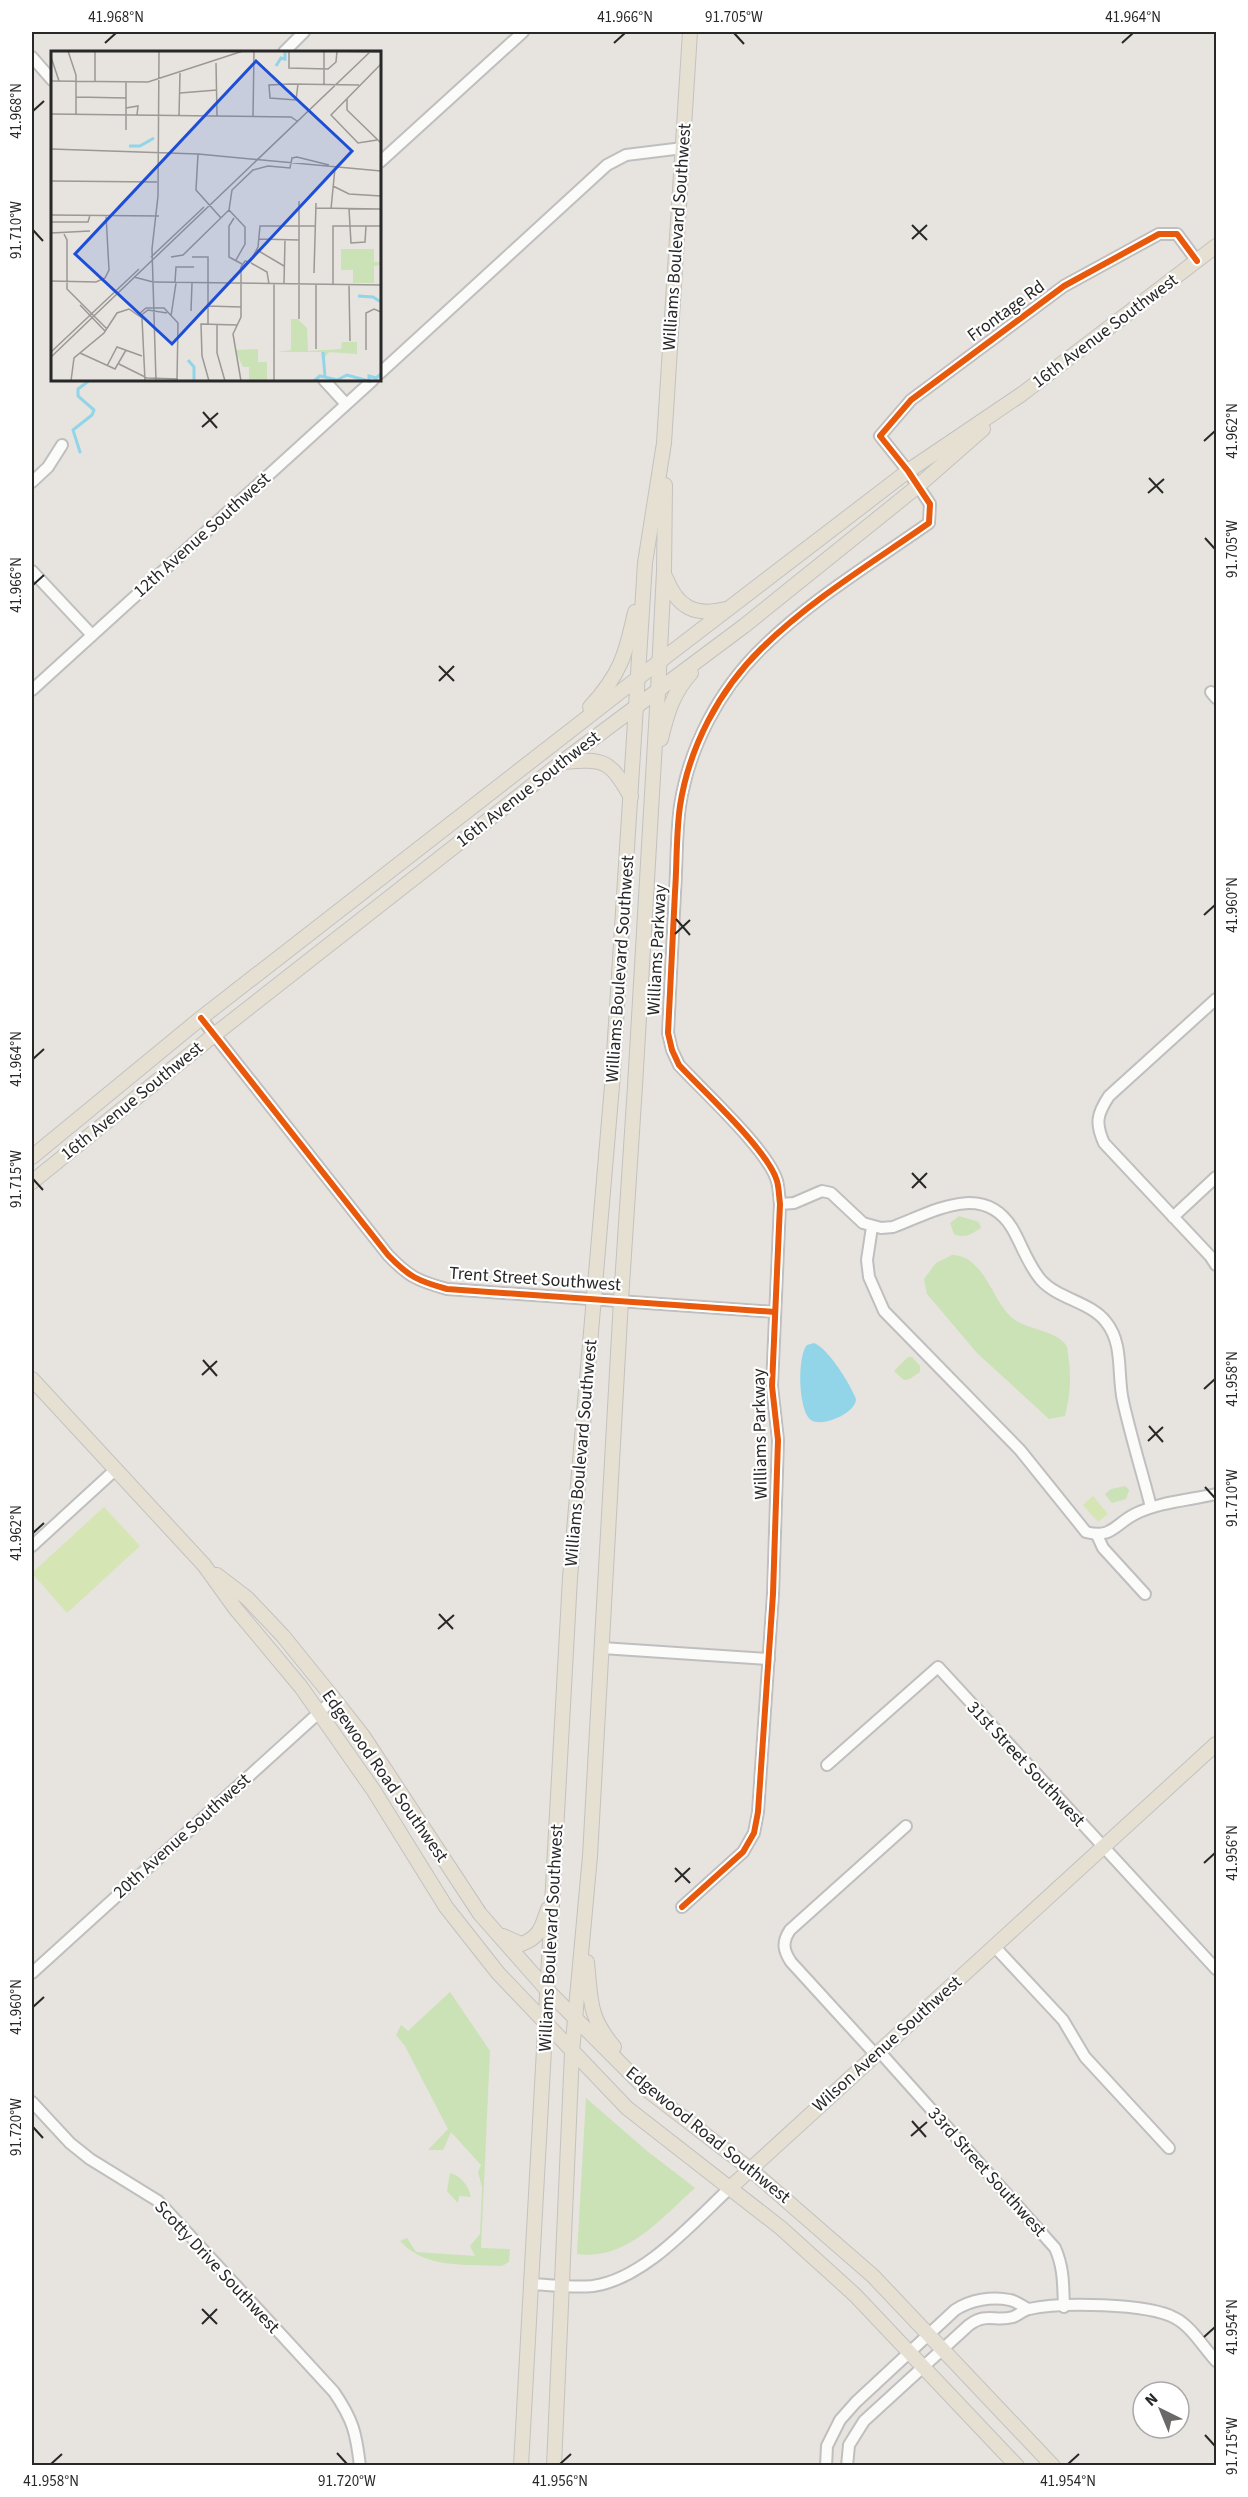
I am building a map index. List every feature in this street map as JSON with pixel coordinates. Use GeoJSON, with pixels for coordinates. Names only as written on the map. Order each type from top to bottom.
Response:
{"type":"FeatureCollection","features":[{"type":"Feature","properties":{"kind":"main road","name":"Williams Boulevard Southwest"},"geometry":{"type":"LineString","coordinates":[[554,2466],[572,2052],[602,1648],[658,691],[664,571],[664,443],[690,32]]}},
{"type":"Feature","properties":{"kind":"main road","name":"16th Avenue Southwest"},"geometry":{"type":"LineString","coordinates":[[32,1157],[201,1018],[566,733],[908,471],[1023,394],[1216,246]]}},
{"type":"Feature","properties":{"kind":"main road","name":"16th Avenue Southwest"},"geometry":{"type":"LineString","coordinates":[[32,1182],[214,1035],[562,762],[718,646],[918,486],[1023,394]]}},
{"type":"Feature","properties":{"kind":"main road","name":"Williams Boulevard Southwest"},"geometry":{"type":"LineString","coordinates":[[521,2466],[570,1578],[613,1074],[645,563],[664,443]]}},
{"type":"Feature","properties":{"kind":"main road"},"geometry":{"type":"LineString","coordinates":[[566,733],[599,698],[618,672],[627,648],[645,563]]}},
{"type":"Feature","properties":{"kind":"main road"},"geometry":{"type":"LineString","coordinates":[[664,571],[672,593],[684,605],[698,611],[712,612],[731,607]]}},
{"type":"Feature","properties":{"kind":"main road"},"geometry":{"type":"LineString","coordinates":[[653,776],[669,707],[674,695],[718,646]]}},
{"type":"Feature","properties":{"kind":"main road"},"geometry":{"type":"LineString","coordinates":[[562,762],[592,760],[606,764],[618,773],[631,797]]}},
{"type":"Feature","properties":{"kind":"main road","name":"Edgewood Road Southwest"},"geometry":{"type":"LineString","coordinates":[[32,1379],[204,1565],[259,1610],[283,1636],[363,1736],[461,1888],[548,1991],[646,2089],[750,2169],[865,2268],[1053,2466]]}},
{"type":"Feature","properties":{"kind":"main road","name":"Edgewood Road Southwest"},"geometry":{"type":"LineString","coordinates":[[204,1565],[234,1608],[319,1711],[374,1791],[452,1914],[498,1973],[627,2108],[731,2187],[820,2262],[910,2351],[1017,2466]]}},
{"type":"Feature","properties":{"kind":"main road","name":"Wilson Avenue Southwest"},"geometry":{"type":"LineString","coordinates":[[731,2187],[1216,1744]]}},
{"type":"Feature","properties":{"kind":"main road"},"geometry":{"type":"LineString","coordinates":[[496,1932],[512,1942],[521,1944],[532,1941],[539,1934],[554,1893]]}},
{"type":"Feature","properties":{"kind":"main road"},"geometry":{"type":"LineString","coordinates":[[583,1928],[593,2015],[603,2033],[646,2089]]}},
{"type":"Feature","properties":{"kind":"street"},"geometry":{"type":"LineString","coordinates":[[285,51],[304,32]]}},
{"type":"Feature","properties":{"kind":"street"},"geometry":{"type":"LineString","coordinates":[[381,161],[523,32]]}},
{"type":"Feature","properties":{"kind":"street"},"geometry":{"type":"LineString","coordinates":[[32,57],[51,79]]}},
{"type":"Feature","properties":{"kind":"street"},"geometry":{"type":"LineString","coordinates":[[381,373],[607,165],[626,155],[683,148]]}},
{"type":"Feature","properties":{"kind":"street","name":"Frontage Rd"},"geometry":{"type":"LineString","coordinates":[[908,471],[880,436],[911,400],[1064,286],[1159,234],[1177,234],[1197,261]]}},
{"type":"Feature","properties":{"kind":"street"},"geometry":{"type":"LineString","coordinates":[[325,381],[346,404]]}},
{"type":"Feature","properties":{"kind":"street","name":"12th Avenue Southwest"},"geometry":{"type":"LineString","coordinates":[[32,690],[372,381]]}},
{"type":"Feature","properties":{"kind":"street"},"geometry":{"type":"LineString","coordinates":[[32,482],[48,467],[62,445]]}},
{"type":"Feature","properties":{"kind":"street","name":"Williams Parkway"},"geometry":{"type":"LineString","coordinates":[[682,1907],[743,1852],[754,1833],[758,1812],[769,1659],[778,1440],[772,1386],[780,1204],[777,1181],[766,1160],[679,1065],[672,1050],[668,1032],[680,808],[694,752],[707,723],[742,669],[762,647],[824,596],[870,562],[929,524],[930,504],[908,471]]}},
{"type":"Feature","properties":{"kind":"street"},"geometry":{"type":"LineString","coordinates":[[32,571],[92,635]]}},
{"type":"Feature","properties":{"kind":"street"},"geometry":{"type":"LineString","coordinates":[[1216,999],[1109,1096],[1100,1110],[1098,1128],[1104,1143],[1216,1265]]}},
{"type":"Feature","properties":{"kind":"street","name":"Trent Street Southwest"},"geometry":{"type":"LineString","coordinates":[[201,1018],[388,1256],[406,1273],[422,1282],[447,1289],[775,1312]]}},
{"type":"Feature","properties":{"kind":"street"},"geometry":{"type":"LineString","coordinates":[[1173,1217],[1216,1178]]}},
{"type":"Feature","properties":{"kind":"street"},"geometry":{"type":"LineString","coordinates":[[780,1204],[794,1203],[822,1191],[831,1193],[856,1217],[872,1227],[893,1227],[968,1201],[986,1206],[1002,1215],[1012,1228],[1034,1271],[1044,1282],[1105,1320],[1113,1333],[1118,1349],[1122,1399],[1151,1507]]}},
{"type":"Feature","properties":{"kind":"street"},"geometry":{"type":"LineString","coordinates":[[872,1227],[867,1260],[869,1278],[884,1311],[1020,1450],[1086,1532],[1097,1535],[1107,1534],[1134,1515],[1151,1507],[1216,1494]]}},
{"type":"Feature","properties":{"kind":"street"},"geometry":{"type":"LineString","coordinates":[[32,1546],[115,1470]]}},
{"type":"Feature","properties":{"kind":"street"},"geometry":{"type":"LineString","coordinates":[[1097,1535],[1103,1548],[1145,1594]]}},
{"type":"Feature","properties":{"kind":"street"},"geometry":{"type":"LineString","coordinates":[[602,1648],[769,1659]]}},
{"type":"Feature","properties":{"kind":"street","name":"31st Street Southwest"},"geometry":{"type":"LineString","coordinates":[[827,1765],[938,1667],[1216,1969]]}},
{"type":"Feature","properties":{"kind":"street","name":"20th Avenue Southwest"},"geometry":{"type":"LineString","coordinates":[[32,1973],[334,1699]]}},
{"type":"Feature","properties":{"kind":"street","name":"33rd Street Southwest"},"geometry":{"type":"LineString","coordinates":[[906,1826],[790,1930],[783,1940],[784,1953],[1055,2248],[1063,2273],[1064,2307]]}},
{"type":"Feature","properties":{"kind":"street"},"geometry":{"type":"LineString","coordinates":[[994,1946],[1063,2020],[1085,2057],[1169,2148]]}},
{"type":"Feature","properties":{"kind":"street","name":"Scotty Drive Southwest"},"geometry":{"type":"LineString","coordinates":[[32,2102],[70,2143],[90,2159],[158,2201],[334,2392],[350,2417],[358,2444],[360,2466]]}},
{"type":"Feature","properties":{"kind":"street","name":"Wilson Avenue Southwest"},"geometry":{"type":"LineString","coordinates":[[532,2284],[593,2286],[622,2276],[646,2263],[731,2187]]}},
{"type":"Feature","properties":{"kind":"street"},"geometry":{"type":"LineString","coordinates":[[826,2466],[827,2446],[840,2420],[910,2351],[966,2303],[979,2300],[1011,2300],[1028,2309]]}},
{"type":"Feature","properties":{"kind":"street"},"geometry":{"type":"LineString","coordinates":[[847,2466],[849,2445],[864,2421],[978,2319],[1012,2317],[1028,2309],[1064,2307],[1133,2306],[1156,2310],[1177,2319],[1216,2361]]}},
{"type":"Feature","properties":{"kind":"green space"},"geometry":{"type":"Polygon","coordinates":[[[959,1216],[979,1222],[981,1228],[965,1236],[954,1234],[950,1223],[959,1216]]]}},
{"type":"Feature","properties":{"kind":"green space"},"geometry":{"type":"Polygon","coordinates":[[[952,1255],[972,1262],[1011,1317],[1063,1341],[1067,1347],[1070,1383],[1065,1416],[1049,1419],[977,1353],[927,1294],[924,1279],[936,1263],[952,1255]]]}},
{"type":"Feature","properties":{"kind":"green space"},"geometry":{"type":"Polygon","coordinates":[[[908,1357],[912,1357],[920,1366],[920,1372],[904,1380],[894,1371],[908,1357]]]}},
{"type":"Feature","properties":{"kind":"green space"},"geometry":{"type":"Polygon","coordinates":[[[1125,1486],[1129,1490],[1126,1499],[1112,1503],[1105,1494],[1111,1489],[1125,1486]]]}},
{"type":"Feature","properties":{"kind":"green space"},"geometry":{"type":"Polygon","coordinates":[[[1093,1496],[1108,1514],[1098,1522],[1083,1505],[1093,1496]]]}},
{"type":"Feature","properties":{"kind":"green space"},"geometry":{"type":"Polygon","coordinates":[[[104,1507],[140,1546],[67,1613],[32,1573],[104,1507]]]}},
{"type":"Feature","properties":{"kind":"green space"},"geometry":{"type":"Polygon","coordinates":[[[450,1992],[490,2051],[481,2248],[510,2249],[509,2262],[502,2266],[460,2265],[434,2261],[410,2250],[400,2241],[407,2238],[416,2252],[475,2256],[470,2246],[480,2234],[482,2187],[478,2172],[481,2165],[451,2132],[443,2150],[428,2150],[448,2129],[405,2046],[396,2035],[401,2025],[408,2031],[450,1992]]]}},
{"type":"Feature","properties":{"kind":"green space"},"geometry":{"type":"Polygon","coordinates":[[[586,2098],[647,2151],[695,2188],[656,2224],[627,2244],[612,2251],[577,2254],[586,2098]]]}},
{"type":"Feature","properties":{"kind":"green space"},"geometry":{"type":"Polygon","coordinates":[[[450,2173],[464,2182],[471,2197],[459,2196],[458,2203],[447,2191],[450,2173]]]}},
{"type":"Feature","properties":{"kind":"water"},"geometry":{"type":"Polygon","coordinates":[[[814,1343],[832,1359],[856,1399],[851,1409],[830,1421],[811,1420],[803,1406],[800,1371],[807,1345],[814,1343]]]}},
{"type":"Feature","properties":{"kind":"waterway"},"geometry":{"type":"LineString","coordinates":[[80,452],[73,430],[92,415],[94,410],[78,396],[78,389],[89,381]]}},
{"type":"Feature","properties":{"kind":"cycle path"},"geometry":{"type":"LineString","coordinates":[[682,1907],[743,1852],[754,1833],[758,1812],[773,1594],[778,1440],[772,1386],[780,1204],[777,1181],[771,1168],[748,1138],[679,1065],[668,1033],[678,827],[684,784],[708,721],[746,664],[801,613],[929,523],[930,504],[908,471],[880,436],[911,400],[1064,286],[1159,234],[1177,234],[1197,261]]}},
{"type":"Feature","properties":{"kind":"cycle path"},"geometry":{"type":"LineString","coordinates":[[201,1018],[388,1255],[415,1277],[447,1289],[775,1312]]}}]}
